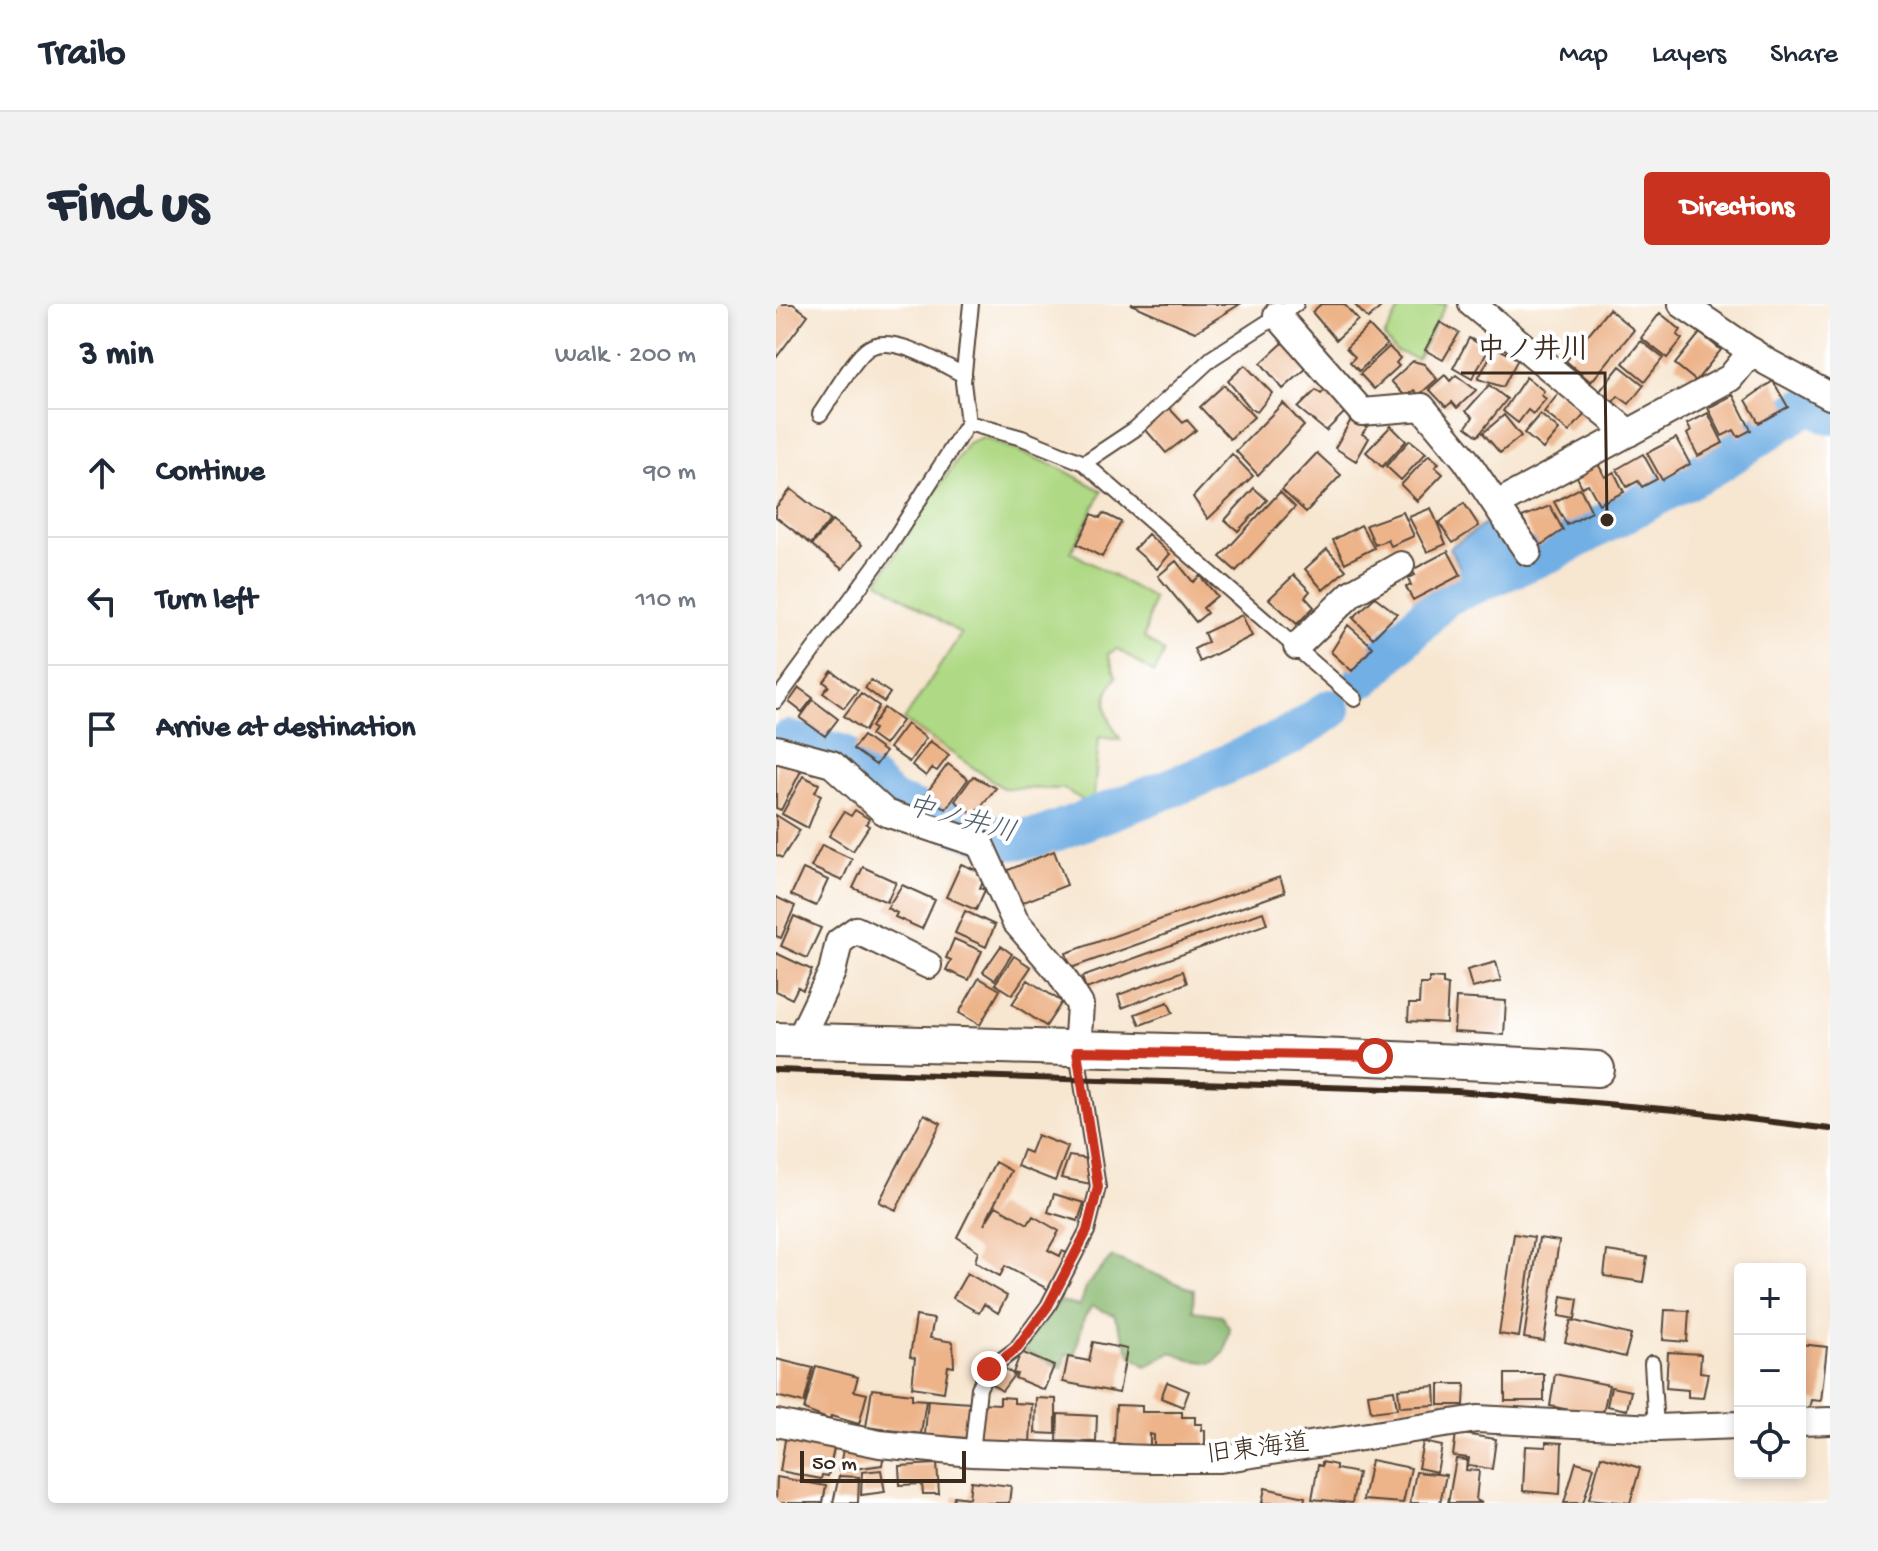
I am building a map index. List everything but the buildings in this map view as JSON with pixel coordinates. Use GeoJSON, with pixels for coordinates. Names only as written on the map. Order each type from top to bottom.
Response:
{"type":"FeatureCollection","features":[{"type":"Feature","properties":{"kind":"street"},"geometry":{"type":"LineString","coordinates":[[1472,304],[1629,433]]}},
{"type":"Feature","properties":{"kind":"street"},"geometry":{"type":"LineString","coordinates":[[1682,304],[1752,351],[1830,396]]}},
{"type":"Feature","properties":{"kind":"street"},"geometry":{"type":"LineString","coordinates":[[1286,309],[1362,412],[1422,407],[1466,460],[1528,552]]}},
{"type":"Feature","properties":{"kind":"street"},"geometry":{"type":"LineString","coordinates":[[1497,504],[1730,378],[1752,351]]}},
{"type":"Feature","properties":{"kind":"street"},"geometry":{"type":"LineString","coordinates":[[1297,646],[1352,593],[1401,565]]}},
{"type":"Feature","properties":{"kind":"street"},"geometry":{"type":"LineString","coordinates":[[776,749],[832,764],[886,813],[980,844],[1015,921],[1060,973],[1080,1005],[1077,1051]]}},
{"type":"Feature","properties":{"kind":"street"},"geometry":{"type":"LineString","coordinates":[[788,1040],[832,972],[839,942],[856,930],[928,965]]}},
{"type":"Feature","properties":{"kind":"street"},"geometry":{"type":"LineString","coordinates":[[788,1040],[1077,1051],[1375,1056],[1597,1069]]}},
{"type":"Feature","properties":{"kind":"street","name":"旧東海道"},"geometry":{"type":"LineString","coordinates":[[776,1423],[880,1444],[972,1453],[1220,1459],[1477,1419],[1656,1428],[1734,1425]]}},
{"type":"Feature","properties":{"kind":"street"},"geometry":{"type":"LineString","coordinates":[[1806,1422],[1830,1421]]}},
{"type":"Feature","properties":{"kind":"lane"},"geometry":{"type":"LineString","coordinates":[[776,701],[889,547],[968,423],[964,375],[971,304]]}},
{"type":"Feature","properties":{"kind":"lane"},"geometry":{"type":"LineString","coordinates":[[1084,463],[1135,429],[1212,358],[1286,309]]}},
{"type":"Feature","properties":{"kind":"lane"},"geometry":{"type":"LineString","coordinates":[[820,414],[867,348],[882,343],[913,350],[964,375]]}},
{"type":"Feature","properties":{"kind":"lane"},"geometry":{"type":"LineString","coordinates":[[968,423],[1022,438],[1084,463],[1355,699]]}},
{"type":"Feature","properties":{"kind":"lane"},"geometry":{"type":"LineString","coordinates":[[972,1453],[979,1388],[989,1369],[1016,1349],[1048,1306],[1087,1231],[1098,1187],[1077,1051]]}},
{"type":"Feature","properties":{"kind":"lane"},"geometry":{"type":"LineString","coordinates":[[1652,1363],[1656,1428]]}},
{"type":"Feature","properties":{"kind":"green space"},"geometry":{"type":"Polygon","coordinates":[[[1402,304],[1446,304],[1417,359],[1396,351],[1384,337],[1402,304]]]}},
{"type":"Feature","properties":{"kind":"green space"},"geometry":{"type":"Polygon","coordinates":[[[983,437],[1058,467],[1102,491],[1071,552],[1153,598],[1144,638],[1164,652],[1154,673],[1117,649],[1108,654],[1116,677],[1108,693],[1106,709],[1121,740],[1099,737],[1093,806],[1064,789],[1003,788],[904,720],[961,634],[878,581],[968,443],[983,437]]]}},
{"type":"Feature","properties":{"kind":"green space"},"geometry":{"type":"Polygon","coordinates":[[[1112,1257],[1194,1290],[1193,1311],[1221,1315],[1230,1329],[1225,1352],[1213,1363],[1190,1360],[1172,1352],[1146,1367],[1131,1355],[1114,1315],[1092,1306],[1084,1318],[1075,1354],[1066,1354],[1062,1368],[1021,1349],[1060,1301],[1080,1306],[1087,1285],[1112,1257]]]}},
{"type":"Feature","properties":{"kind":"water"},"geometry":{"type":"Polygon","coordinates":[[[1493,519],[1517,557],[1464,575],[1449,548],[1493,519]]]}},
{"type":"Feature","properties":{"kind":"waterway","name":"中ノ井川"},"geometry":{"type":"LineString","coordinates":[[1365,677],[1446,596],[1551,552],[1717,464],[1801,409],[1814,406],[1830,415]]}},
{"type":"Feature","properties":{"kind":"waterway","name":"中ノ井川"},"geometry":{"type":"LineString","coordinates":[[788,740],[841,754],[892,802],[971,830],[1012,840],[1041,837],[1194,779],[1290,736],[1331,709]]}},
{"type":"Feature","properties":{"kind":"railway"},"geometry":{"type":"LineString","coordinates":[[776,1070],[1456,1091],[1675,1110],[1830,1129]]}},
{"type":"Feature","properties":{"kind":"place","name":"中ノ井川"},"geometry":{"type":"Point","coordinates":[1607,520]}},
{"type":"Feature","properties":{"kind":"route"},"geometry":{"type":"LineString","coordinates":[[989,1369],[1016,1349],[1048,1306],[1087,1231],[1098,1187],[1094,1142],[1079,1078],[1077,1051],[1375,1056]]}}]}
